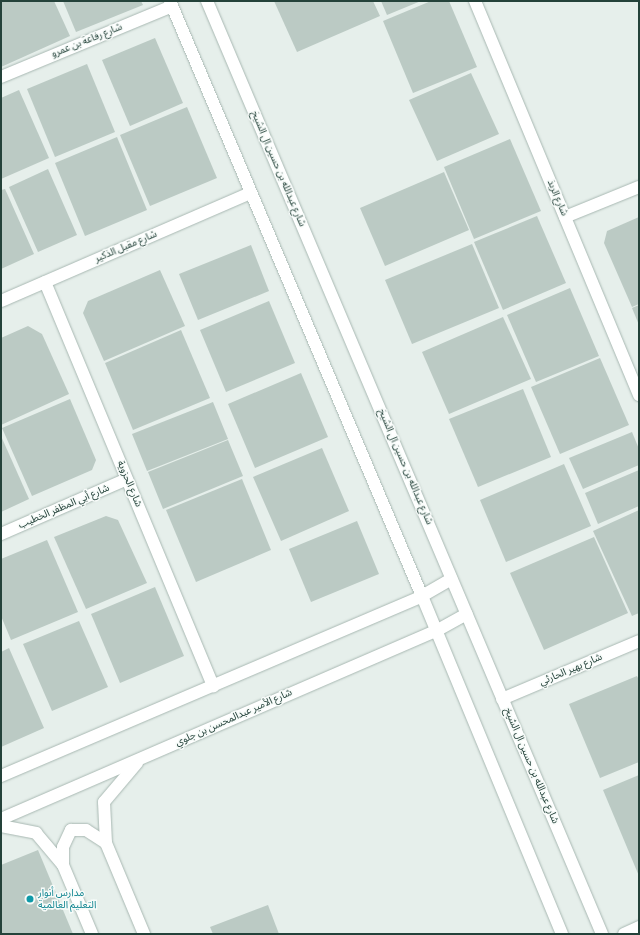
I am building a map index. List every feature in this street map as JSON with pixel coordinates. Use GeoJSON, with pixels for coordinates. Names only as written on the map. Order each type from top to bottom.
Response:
{"type":"FeatureCollection","features":[{"type":"Feature","properties":{"kind":"street","name":"شارع عبدالله بن حسين ال الشيخ"},"geometry":{"type":"LineString","coordinates":[[207,1],[602,934]]}},
{"type":"Feature","properties":{"kind":"street","name":"شارع الربذ"},"geometry":{"type":"LineString","coordinates":[[475,1],[639,395]]}},
{"type":"Feature","properties":{"kind":"street"},"geometry":{"type":"LineString","coordinates":[[171,3],[422,596],[562,934]]}},
{"type":"Feature","properties":{"kind":"street","name":"شارع رفاعة بن عمرو"},"geometry":{"type":"LineString","coordinates":[[1,76],[171,3]]}},
{"type":"Feature","properties":{"kind":"street"},"geometry":{"type":"LineString","coordinates":[[565,217],[639,187]]}},
{"type":"Feature","properties":{"kind":"street","name":"شارع مقبل الذكير"},"geometry":{"type":"LineString","coordinates":[[1,301],[251,193]]}},
{"type":"Feature","properties":{"kind":"street","name":"شارع الحزوية"},"geometry":{"type":"LineString","coordinates":[[45,282],[213,686]]}},
{"type":"Feature","properties":{"kind":"street","name":"شارع أبي المظفر الخطيب"},"geometry":{"type":"LineString","coordinates":[[1,534],[127,479]]}},
{"type":"Feature","properties":{"kind":"street"},"geometry":{"type":"LineString","coordinates":[[1,776],[422,596],[452,579]]}},
{"type":"Feature","properties":{"kind":"street","name":"شارع الأمير عبدالمحسن بن جلوي"},"geometry":{"type":"LineString","coordinates":[[1,819],[436,630],[466,614]]}},
{"type":"Feature","properties":{"kind":"street","name":"شارع بهير الحارثي"},"geometry":{"type":"LineString","coordinates":[[502,699],[639,641]]}},
{"type":"Feature","properties":{"kind":"street"},"geometry":{"type":"LineString","coordinates":[[139,760],[104,802],[106,843],[144,934]]}},
{"type":"Feature","properties":{"kind":"street"},"geometry":{"type":"LineString","coordinates":[[1,826],[36,834],[63,865],[92,934]]}},
{"type":"Feature","properties":{"kind":"street"},"geometry":{"type":"LineString","coordinates":[[63,865],[63,847],[71,830],[86,830],[106,843]]}},
{"type":"Feature","properties":{"kind":"street"},"geometry":{"type":"LineString","coordinates":[[624,934],[639,927]]}},
{"type":"Feature","properties":{"kind":"building"},"geometry":{"type":"Polygon","coordinates":[[[1,1],[54,1],[70,36],[1,67],[1,1]]]}},
{"type":"Feature","properties":{"kind":"building"},"geometry":{"type":"Polygon","coordinates":[[[63,1],[141,1],[143,5],[76,32],[63,1]]]}},
{"type":"Feature","properties":{"kind":"building"},"geometry":{"type":"Polygon","coordinates":[[[274,1],[373,1],[380,16],[297,52],[274,1]]]}},
{"type":"Feature","properties":{"kind":"building"},"geometry":{"type":"Polygon","coordinates":[[[381,1],[421,1],[387,15],[381,1]]]}},
{"type":"Feature","properties":{"kind":"building"},"geometry":{"type":"Polygon","coordinates":[[[431,1],[449,1],[477,67],[413,93],[383,21],[431,1]]]}},
{"type":"Feature","properties":{"kind":"building"},"geometry":{"type":"Polygon","coordinates":[[[155,38],[183,103],[130,126],[102,60],[155,38]]]}},
{"type":"Feature","properties":{"kind":"building"},"geometry":{"type":"Polygon","coordinates":[[[87,64],[115,132],[55,157],[27,89],[87,64]]]}},
{"type":"Feature","properties":{"kind":"building"},"geometry":{"type":"Polygon","coordinates":[[[471,73],[499,134],[437,161],[409,100],[471,73]]]}},
{"type":"Feature","properties":{"kind":"building"},"geometry":{"type":"Polygon","coordinates":[[[19,90],[49,158],[1,179],[1,98],[19,90]]]}},
{"type":"Feature","properties":{"kind":"building"},"geometry":{"type":"Polygon","coordinates":[[[187,107],[217,178],[150,206],[120,135],[187,107]]]}},
{"type":"Feature","properties":{"kind":"building"},"geometry":{"type":"Polygon","coordinates":[[[117,137],[147,210],[85,236],[55,163],[117,137]]]}},
{"type":"Feature","properties":{"kind":"building"},"geometry":{"type":"Polygon","coordinates":[[[510,139],[541,211],[474,239],[444,167],[510,139]]]}},
{"type":"Feature","properties":{"kind":"building"},"geometry":{"type":"Polygon","coordinates":[[[48,169],[77,235],[38,252],[9,187],[48,169]]]}},
{"type":"Feature","properties":{"kind":"building"},"geometry":{"type":"Polygon","coordinates":[[[444,172],[469,230],[385,266],[360,208],[444,172]]]}},
{"type":"Feature","properties":{"kind":"building"},"geometry":{"type":"Polygon","coordinates":[[[5,189],[34,254],[1,269],[1,190],[5,189]]]}},
{"type":"Feature","properties":{"kind":"building"},"geometry":{"type":"Polygon","coordinates":[[[537,216],[566,283],[503,310],[474,242],[537,216]]]}},
{"type":"Feature","properties":{"kind":"building"},"geometry":{"type":"Polygon","coordinates":[[[639,217],[639,304],[632,307],[604,243],[607,231],[639,217]]]}},
{"type":"Feature","properties":{"kind":"building"},"geometry":{"type":"Polygon","coordinates":[[[472,244],[499,308],[412,344],[385,280],[472,244]]]}},
{"type":"Feature","properties":{"kind":"building"},"geometry":{"type":"Polygon","coordinates":[[[251,245],[269,291],[198,320],[179,274],[251,245]]]}},
{"type":"Feature","properties":{"kind":"building"},"geometry":{"type":"Polygon","coordinates":[[[160,270],[185,326],[104,361],[83,313],[88,301],[160,270]]]}},
{"type":"Feature","properties":{"kind":"building"},"geometry":{"type":"Polygon","coordinates":[[[570,288],[599,356],[536,382],[507,315],[570,288]]]}},
{"type":"Feature","properties":{"kind":"building"},"geometry":{"type":"Polygon","coordinates":[[[269,301],[295,363],[226,392],[200,330],[269,301]]]}},
{"type":"Feature","properties":{"kind":"building"},"geometry":{"type":"Polygon","coordinates":[[[639,305],[639,325],[632,308],[639,305]]]}},
{"type":"Feature","properties":{"kind":"building"},"geometry":{"type":"Polygon","coordinates":[[[503,317],[531,379],[449,414],[422,352],[503,317]]]}},
{"type":"Feature","properties":{"kind":"building"},"geometry":{"type":"Polygon","coordinates":[[[28,326],[42,334],[69,394],[1,425],[1,338],[28,326]]]}},
{"type":"Feature","properties":{"kind":"building"},"geometry":{"type":"Polygon","coordinates":[[[181,330],[210,398],[133,430],[105,363],[181,330]]]}},
{"type":"Feature","properties":{"kind":"building"},"geometry":{"type":"Polygon","coordinates":[[[600,358],[629,425],[560,454],[531,387],[600,358]]]}},
{"type":"Feature","properties":{"kind":"building"},"geometry":{"type":"Polygon","coordinates":[[[301,373],[328,437],[255,468],[228,404],[301,373]]]}},
{"type":"Feature","properties":{"kind":"building"},"geometry":{"type":"Polygon","coordinates":[[[523,389],[551,457],[478,487],[449,419],[523,389]]]}},
{"type":"Feature","properties":{"kind":"building"},"geometry":{"type":"Polygon","coordinates":[[[70,399],[96,460],[92,470],[32,496],[2,428],[70,399]]]}},
{"type":"Feature","properties":{"kind":"building"},"geometry":{"type":"Polygon","coordinates":[[[213,402],[228,439],[147,471],[132,434],[213,402]]]}},
{"type":"Feature","properties":{"kind":"building"},"geometry":{"type":"Polygon","coordinates":[[[632,432],[639,449],[639,465],[583,489],[569,458],[632,432]]]}},
{"type":"Feature","properties":{"kind":"building"},"geometry":{"type":"Polygon","coordinates":[[[1,436],[29,499],[1,512],[1,436]]]}},
{"type":"Feature","properties":{"kind":"building"},"geometry":{"type":"Polygon","coordinates":[[[228,440],[243,476],[163,509],[148,472],[228,440]]]}},
{"type":"Feature","properties":{"kind":"building"},"geometry":{"type":"Polygon","coordinates":[[[322,448],[349,511],[281,541],[253,477],[322,448]]]}},
{"type":"Feature","properties":{"kind":"building"},"geometry":{"type":"Polygon","coordinates":[[[564,464],[591,526],[506,562],[480,500],[564,464]]]}},
{"type":"Feature","properties":{"kind":"building"},"geometry":{"type":"Polygon","coordinates":[[[639,470],[639,506],[598,524],[585,493],[639,470]]]}},
{"type":"Feature","properties":{"kind":"building"},"geometry":{"type":"Polygon","coordinates":[[[242,479],[271,550],[196,582],[166,510],[242,479]]]}},
{"type":"Feature","properties":{"kind":"building"},"geometry":{"type":"Polygon","coordinates":[[[639,510],[639,613],[632,616],[593,531],[639,510]]]}},
{"type":"Feature","properties":{"kind":"building"},"geometry":{"type":"Polygon","coordinates":[[[106,516],[118,520],[147,583],[86,609],[54,537],[106,516]]]}},
{"type":"Feature","properties":{"kind":"building"},"geometry":{"type":"Polygon","coordinates":[[[357,521],[379,574],[311,602],[289,549],[357,521]]]}},
{"type":"Feature","properties":{"kind":"building"},"geometry":{"type":"Polygon","coordinates":[[[594,537],[628,613],[544,650],[510,573],[594,537]]]}},
{"type":"Feature","properties":{"kind":"building"},"geometry":{"type":"Polygon","coordinates":[[[47,540],[78,612],[11,640],[1,616],[1,559],[47,540]]]}},
{"type":"Feature","properties":{"kind":"building"},"geometry":{"type":"Polygon","coordinates":[[[155,587],[184,656],[120,683],[91,614],[155,587]]]}},
{"type":"Feature","properties":{"kind":"building"},"geometry":{"type":"Polygon","coordinates":[[[79,621],[108,687],[52,711],[23,644],[79,621]]]}},
{"type":"Feature","properties":{"kind":"building"},"geometry":{"type":"Polygon","coordinates":[[[9,648],[44,728],[1,747],[1,652],[9,648]]]}},
{"type":"Feature","properties":{"kind":"building"},"geometry":{"type":"Polygon","coordinates":[[[637,676],[639,680],[639,762],[600,778],[569,704],[637,676]]]}},
{"type":"Feature","properties":{"kind":"building"},"geometry":{"type":"Polygon","coordinates":[[[639,775],[639,876],[603,790],[639,775]]]}},
{"type":"Feature","properties":{"kind":"building","name":"مدارس أنوار التعليم العالمية"},"geometry":{"type":"Polygon","coordinates":[[[38,850],[73,934],[1,934],[1,865],[38,850]]]}},
{"type":"Feature","properties":{"kind":"building"},"geometry":{"type":"Polygon","coordinates":[[[268,905],[279,934],[213,934],[210,927],[268,905]]]}},
{"type":"Feature","properties":{"kind":"place","name":"مدارس أنوار التعليم العالمية"},"geometry":{"type":"Point","coordinates":[30,899]}}]}
